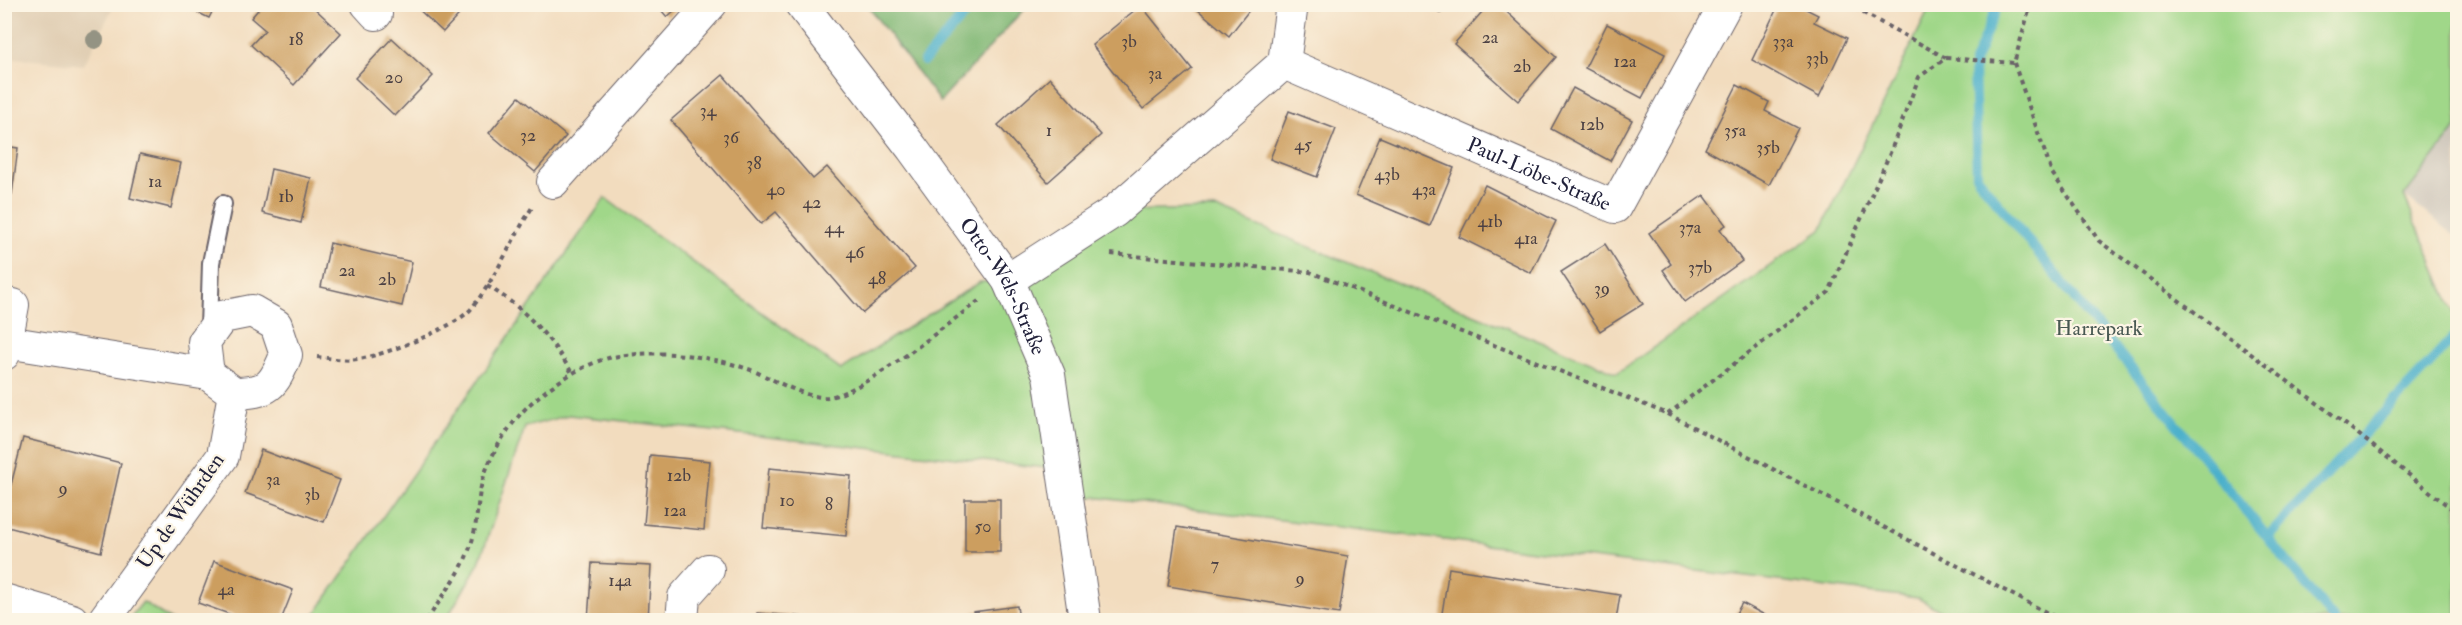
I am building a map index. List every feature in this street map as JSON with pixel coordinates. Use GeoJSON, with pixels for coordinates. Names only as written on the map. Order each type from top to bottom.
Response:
{"type":"FeatureCollection","features":[{"type":"Feature","properties":{"kind":"street"},"geometry":{"type":"LineString","coordinates":[[553,182],[711,4]]}},
{"type":"Feature","properties":{"kind":"street","name":"Otto-Wels-Straße"},"geometry":{"type":"LineString","coordinates":[[801,4],[912,148],[1008,280],[1049,375],[1069,494],[1085,621]]}},
{"type":"Feature","properties":{"kind":"street"},"geometry":{"type":"LineString","coordinates":[[1008,280],[1060,249],[1115,211],[1284,63],[1292,4]]}},
{"type":"Feature","properties":{"kind":"street","name":"Paul-Löbe-Straße"},"geometry":{"type":"LineString","coordinates":[[1284,63],[1615,207],[1726,4]]}},
{"type":"Feature","properties":{"kind":"street"},"geometry":{"type":"LineString","coordinates":[[4,304],[13,305],[5,348],[208,374],[234,393],[258,392],[276,379],[286,355],[276,325],[252,311],[222,317],[204,342],[208,374]]}},
{"type":"Feature","properties":{"kind":"street","name":"Up de Wührden"},"geometry":{"type":"LineString","coordinates":[[104,621],[223,456],[234,393]]}},
{"type":"Feature","properties":{"kind":"street"},"geometry":{"type":"LineString","coordinates":[[682,621],[684,597],[708,570]]}},
{"type":"Feature","properties":{"kind":"street"},"geometry":{"type":"LineString","coordinates":[[4,600],[72,621]]}},
{"type":"Feature","properties":{"kind":"lane"},"geometry":{"type":"LineString","coordinates":[[209,334],[210,263],[223,204]]}},
{"type":"Feature","properties":{"kind":"path"},"geometry":{"type":"LineString","coordinates":[[1847,4],[1946,58],[1985,59],[2014,63]]}},
{"type":"Feature","properties":{"kind":"path"},"geometry":{"type":"LineString","coordinates":[[2031,4],[2014,63],[2052,173],[2100,241],[2348,426],[2457,514]]}},
{"type":"Feature","properties":{"kind":"path"},"geometry":{"type":"LineString","coordinates":[[1668,414],[1829,292],[1890,153],[1919,76],[1946,58]]}},
{"type":"Feature","properties":{"kind":"path"},"geometry":{"type":"LineString","coordinates":[[286,355],[358,360],[432,334],[469,311],[487,286],[512,239],[553,182]]}},
{"type":"Feature","properties":{"kind":"path"},"geometry":{"type":"LineString","coordinates":[[1060,249],[1310,272],[1668,414],[2061,621]]}},
{"type":"Feature","properties":{"kind":"path"},"geometry":{"type":"LineString","coordinates":[[427,621],[467,557],[477,527],[479,496],[492,458],[518,416],[552,387],[573,373],[612,357],[684,354],[750,370],[797,390],[826,397],[860,386],[1008,280]]}},
{"type":"Feature","properties":{"kind":"path"},"geometry":{"type":"LineString","coordinates":[[487,286],[510,299],[552,340],[573,373]]}},
{"type":"Feature","properties":{"kind":"shaded area"},"geometry":{"type":"Polygon","coordinates":[[[4,5],[114,5],[84,65],[5,57],[4,5]]]}},
{"type":"Feature","properties":{"kind":"shaded area"},"geometry":{"type":"Polygon","coordinates":[[[2457,127],[2457,237],[2404,196],[2457,127]]]}},
{"type":"Feature","properties":{"kind":"green space"},"geometry":{"type":"Polygon","coordinates":[[[867,5],[1028,5],[940,102],[867,5]]]}},
{"type":"Feature","properties":{"kind":"green space","name":"Harrepark"},"geometry":{"type":"Polygon","coordinates":[[[1931,5],[2457,5],[2457,127],[2404,196],[2457,320],[2457,620],[1957,620],[1918,598],[1069,494],[1065,470],[569,415],[525,427],[479,563],[446,620],[311,620],[605,198],[841,370],[980,282],[1008,280],[1115,211],[1217,209],[1617,373],[1821,230],[1931,5]]]}},
{"type":"Feature","properties":{"kind":"green space"},"geometry":{"type":"Polygon","coordinates":[[[143,602],[171,620],[128,620],[143,602]]]}},
{"type":"Feature","properties":{"kind":"building"},"geometry":{"type":"Polygon","coordinates":[[[180,4],[216,4],[209,18],[180,4]]]}},
{"type":"Feature","properties":{"kind":"building"},"geometry":{"type":"Polygon","coordinates":[[[263,4],[310,4],[341,33],[294,85],[251,45],[265,30],[251,18],[263,4]]]}},
{"type":"Feature","properties":{"kind":"building"},"geometry":{"type":"Polygon","coordinates":[[[413,4],[469,4],[443,32],[413,4]]]}},
{"type":"Feature","properties":{"kind":"building"},"geometry":{"type":"Polygon","coordinates":[[[656,4],[682,4],[667,17],[656,4]]]}},
{"type":"Feature","properties":{"kind":"building"},"geometry":{"type":"Polygon","coordinates":[[[1191,4],[1254,4],[1229,36],[1191,4]]]}},
{"type":"Feature","properties":{"kind":"building"},"geometry":{"type":"Polygon","coordinates":[[[1430,4],[1448,4],[1440,13],[1430,4]]]}},
{"type":"Feature","properties":{"kind":"building"},"geometry":{"type":"Polygon","coordinates":[[[1489,4],[1498,4],[1556,57],[1518,101],[1454,44],[1489,4]]]}},
{"type":"Feature","properties":{"kind":"building"},"geometry":{"type":"Polygon","coordinates":[[[1779,4],[1796,4],[1818,15],[1814,22],[1847,38],[1819,97],[1752,60],[1779,4]]]}},
{"type":"Feature","properties":{"kind":"building"},"geometry":{"type":"Polygon","coordinates":[[[1141,5],[1192,69],[1143,109],[1092,45],[1141,5]]]}},
{"type":"Feature","properties":{"kind":"building"},"geometry":{"type":"Polygon","coordinates":[[[1607,24],[1665,54],[1642,98],[1585,68],[1607,24]]]}},
{"type":"Feature","properties":{"kind":"building"},"geometry":{"type":"Polygon","coordinates":[[[392,38],[433,76],[395,116],[355,78],[392,38]]]}},
{"type":"Feature","properties":{"kind":"building"},"geometry":{"type":"Polygon","coordinates":[[[723,75],[813,179],[827,167],[915,268],[863,313],[776,212],[761,224],[671,120],[723,75]]]}},
{"type":"Feature","properties":{"kind":"building"},"geometry":{"type":"Polygon","coordinates":[[[1050,78],[1101,135],[1048,182],[998,125],[1050,78]]]}},
{"type":"Feature","properties":{"kind":"building"},"geometry":{"type":"Polygon","coordinates":[[[1737,85],[1769,102],[1765,111],[1798,128],[1769,185],[1705,149],[1737,85]]]}},
{"type":"Feature","properties":{"kind":"building"},"geometry":{"type":"Polygon","coordinates":[[[1573,88],[1632,120],[1610,161],[1551,129],[1573,88]]]}},
{"type":"Feature","properties":{"kind":"building"},"geometry":{"type":"Polygon","coordinates":[[[519,97],[566,136],[535,172],[489,133],[519,97]]]}},
{"type":"Feature","properties":{"kind":"building"},"geometry":{"type":"Polygon","coordinates":[[[1289,111],[1336,129],[1317,177],[1270,159],[1289,111]]]}},
{"type":"Feature","properties":{"kind":"building"},"geometry":{"type":"Polygon","coordinates":[[[1380,137],[1454,168],[1430,226],[1356,195],[1380,137]]]}},
{"type":"Feature","properties":{"kind":"building"},"geometry":{"type":"Polygon","coordinates":[[[4,146],[18,148],[12,194],[4,194],[4,146]]]}},
{"type":"Feature","properties":{"kind":"building"},"geometry":{"type":"Polygon","coordinates":[[[140,154],[181,163],[171,208],[130,198],[140,154]]]}},
{"type":"Feature","properties":{"kind":"building"},"geometry":{"type":"Polygon","coordinates":[[[271,169],[311,178],[301,223],[262,213],[271,169]]]}},
{"type":"Feature","properties":{"kind":"building"},"geometry":{"type":"Polygon","coordinates":[[[1485,185],[1556,221],[1531,273],[1459,237],[1485,185]]]}},
{"type":"Feature","properties":{"kind":"building"},"geometry":{"type":"Polygon","coordinates":[[[1704,195],[1726,225],[1720,229],[1742,261],[1685,302],[1663,270],[1671,264],[1649,233],[1704,195]]]}},
{"type":"Feature","properties":{"kind":"building"},"geometry":{"type":"Polygon","coordinates":[[[330,243],[412,262],[402,306],[321,287],[330,243]]]}},
{"type":"Feature","properties":{"kind":"building"},"geometry":{"type":"Polygon","coordinates":[[[1605,244],[1643,304],[1600,331],[1561,272],[1605,244]]]}},
{"type":"Feature","properties":{"kind":"building"},"geometry":{"type":"Polygon","coordinates":[[[23,438],[121,463],[101,552],[4,526],[4,512],[23,438]]]}},
{"type":"Feature","properties":{"kind":"building"},"geometry":{"type":"Polygon","coordinates":[[[261,450],[340,480],[324,522],[245,493],[261,450]]]}},
{"type":"Feature","properties":{"kind":"building"},"geometry":{"type":"Polygon","coordinates":[[[650,455],[710,461],[704,530],[644,524],[650,455]]]}},
{"type":"Feature","properties":{"kind":"building"},"geometry":{"type":"Polygon","coordinates":[[[769,468],[851,476],[846,536],[763,528],[769,468]]]}},
{"type":"Feature","properties":{"kind":"building"},"geometry":{"type":"Polygon","coordinates":[[[965,499],[1000,499],[1000,552],[965,552],[965,499]]]}},
{"type":"Feature","properties":{"kind":"building"},"geometry":{"type":"Polygon","coordinates":[[[1177,527],[1348,556],[1339,614],[1168,586],[1177,527]]]}},
{"type":"Feature","properties":{"kind":"building"},"geometry":{"type":"Polygon","coordinates":[[[214,561],[293,590],[281,620],[246,620],[198,603],[214,561]]]}},
{"type":"Feature","properties":{"kind":"building"},"geometry":{"type":"Polygon","coordinates":[[[592,563],[651,566],[648,620],[588,620],[592,563]]]}},
{"type":"Feature","properties":{"kind":"building"},"geometry":{"type":"Polygon","coordinates":[[[1449,568],[1620,595],[1616,620],[1441,620],[1449,568]]]}},
{"type":"Feature","properties":{"kind":"building"},"geometry":{"type":"Polygon","coordinates":[[[1742,603],[1774,620],[1732,620],[1742,603]]]}},
{"type":"Feature","properties":{"kind":"building"},"geometry":{"type":"Polygon","coordinates":[[[1017,606],[1019,620],[974,620],[973,612],[1017,606]]]}},
{"type":"Feature","properties":{"kind":"building"},"geometry":{"type":"Polygon","coordinates":[[[757,613],[805,617],[804,620],[756,620],[757,613]]]}},
{"type":"Feature","properties":{"kind":"waterway"},"geometry":{"type":"LineString","coordinates":[[924,61],[974,4]]}},
{"type":"Feature","properties":{"kind":"waterway"},"geometry":{"type":"LineString","coordinates":[[1998,4],[1974,63],[1977,177],[2334,620]]}},
{"type":"Feature","properties":{"kind":"waterway"},"geometry":{"type":"LineString","coordinates":[[2269,536],[2458,333]]}}]}
